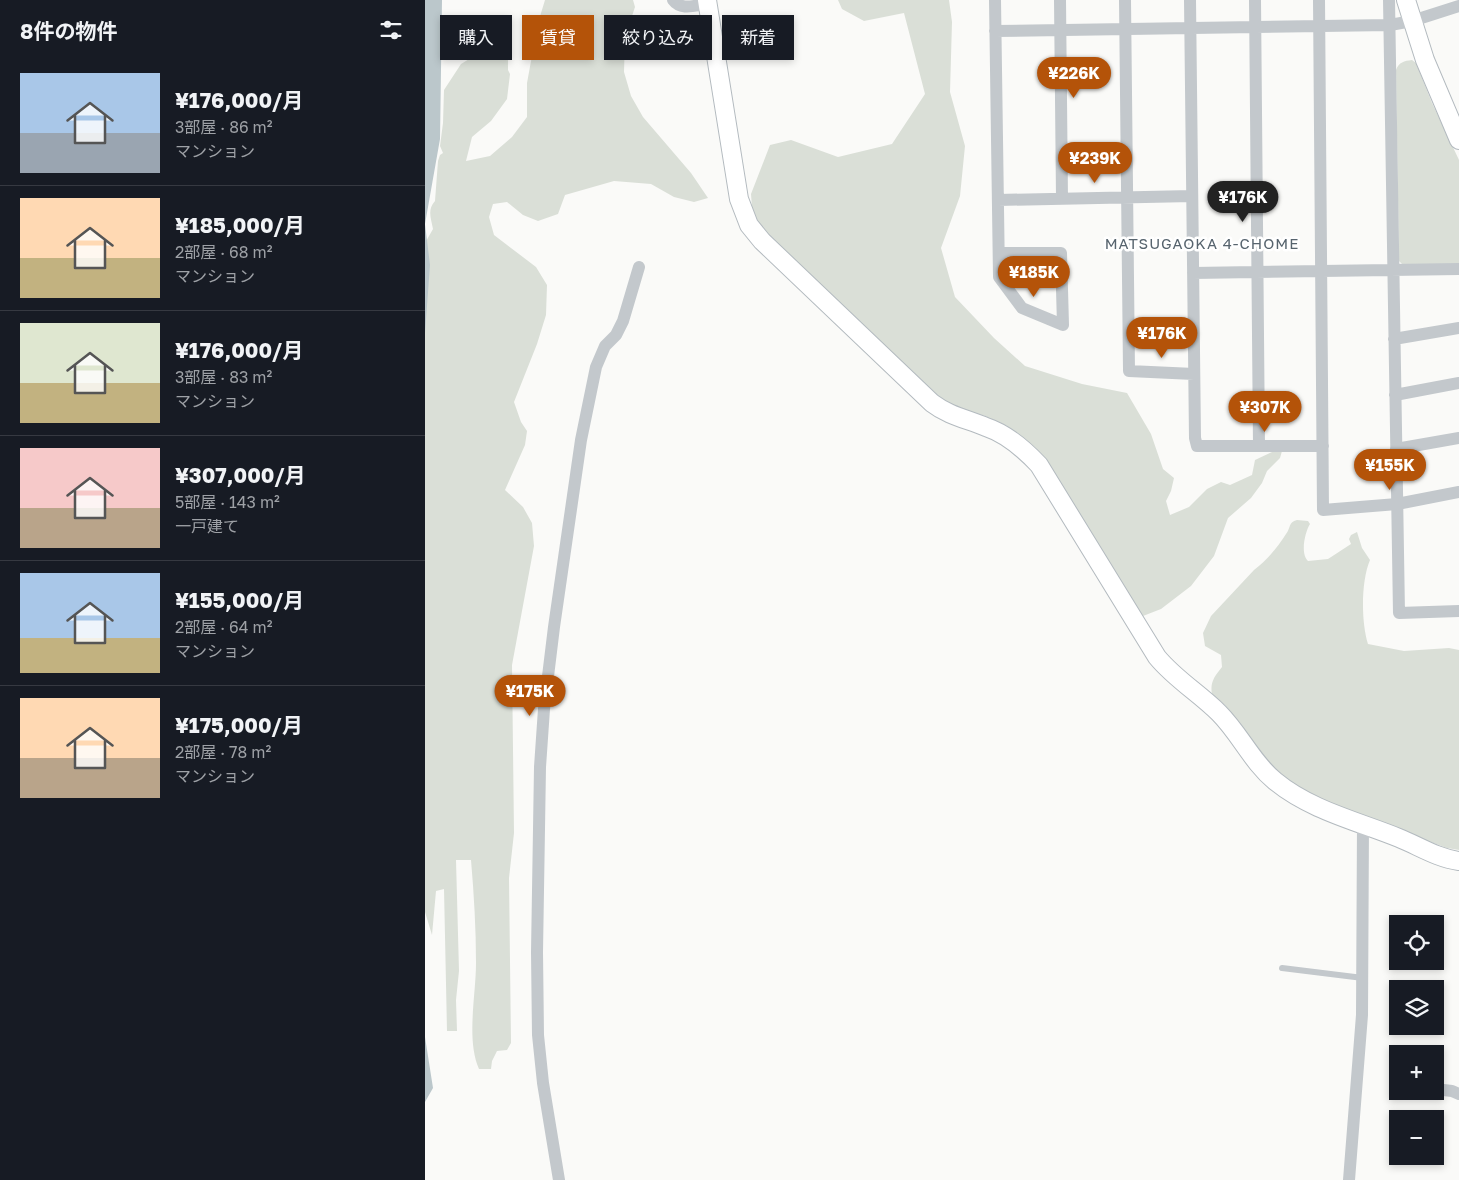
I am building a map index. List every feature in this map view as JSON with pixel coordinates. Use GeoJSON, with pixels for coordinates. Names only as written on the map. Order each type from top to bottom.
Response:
{"type":"FeatureCollection","features":[{"type":"Feature","properties":{"kind":"street"},"geometry":{"type":"LineString","coordinates":[[673,0],[678,6],[683,7],[707,2],[739,199],[745,216],[755,233],[932,404],[955,417],[1002,434],[1033,458],[1149,646],[1165,666],[1227,720],[1260,765],[1277,783],[1313,804],[1441,857],[1459,861]]}},
{"type":"Feature","properties":{"kind":"street"},"geometry":{"type":"LineString","coordinates":[[995,0],[999,277],[1022,308],[1063,325],[1061,253],[999,252]]}},
{"type":"Feature","properties":{"kind":"street"},"geometry":{"type":"LineString","coordinates":[[1060,0],[1062,198]]}},
{"type":"Feature","properties":{"kind":"street"},"geometry":{"type":"LineString","coordinates":[[1125,0],[1129,371],[1194,374]]}},
{"type":"Feature","properties":{"kind":"street"},"geometry":{"type":"LineString","coordinates":[[1190,0],[1195,438],[1197,446],[1323,446]]}},
{"type":"Feature","properties":{"kind":"street"},"geometry":{"type":"LineString","coordinates":[[1255,0],[1259,446]]}},
{"type":"Feature","properties":{"kind":"street"},"geometry":{"type":"LineString","coordinates":[[1319,0],[1323,510],[1397,504],[1459,492]]}},
{"type":"Feature","properties":{"kind":"street"},"geometry":{"type":"LineString","coordinates":[[1389,0],[1399,613],[1459,611]]}},
{"type":"Feature","properties":{"kind":"street"},"geometry":{"type":"LineString","coordinates":[[1406,0],[1437,91],[1459,140]]}},
{"type":"Feature","properties":{"kind":"street"},"geometry":{"type":"LineString","coordinates":[[995,31],[1390,25],[1412,21],[1459,6]]}},
{"type":"Feature","properties":{"kind":"street"},"geometry":{"type":"LineString","coordinates":[[998,200],[1192,196]]}},
{"type":"Feature","properties":{"kind":"street"},"geometry":{"type":"LineString","coordinates":[[559,1180],[543,1083],[538,1035],[537,952],[540,767],[544,709],[553,627],[581,440],[596,367],[605,346],[616,335],[623,321],[639,267]]}},
{"type":"Feature","properties":{"kind":"street"},"geometry":{"type":"LineString","coordinates":[[1193,273],[1459,269]]}},
{"type":"Feature","properties":{"kind":"street"},"geometry":{"type":"LineString","coordinates":[[1394,339],[1459,328]]}},
{"type":"Feature","properties":{"kind":"street"},"geometry":{"type":"LineString","coordinates":[[1395,395],[1459,383]]}},
{"type":"Feature","properties":{"kind":"street"},"geometry":{"type":"LineString","coordinates":[[1396,449],[1459,438]]}},
{"type":"Feature","properties":{"kind":"street"},"geometry":{"type":"LineString","coordinates":[[1349,1180],[1356,1109],[1363,978],[1363,824]]}},
{"type":"Feature","properties":{"kind":"street"},"geometry":{"type":"LineString","coordinates":[[1444,1090],[1459,1094]]}},
{"type":"Feature","properties":{"kind":"lane"},"geometry":{"type":"LineString","coordinates":[[1282,968],[1363,978]]}},
{"type":"Feature","properties":{"kind":"shaded area"},"geometry":{"type":"Polygon","coordinates":[[[425,0],[442,0],[442,15],[440,15],[440,139],[425,224],[425,0]]]}},
{"type":"Feature","properties":{"kind":"shaded area"},"geometry":{"type":"Polygon","coordinates":[[[545,0],[633,0],[635,7],[632,15],[604,15],[604,60],[624,60],[624,72],[631,96],[643,117],[691,173],[708,198],[694,202],[674,197],[651,184],[614,181],[565,195],[558,214],[538,221],[523,215],[507,202],[493,204],[489,217],[494,235],[536,267],[547,285],[546,315],[537,344],[514,402],[521,422],[527,431],[525,445],[505,490],[523,507],[532,523],[534,546],[512,665],[514,833],[509,878],[511,1043],[507,1050],[497,1051],[492,1061],[491,1069],[479,1069],[475,1057],[472,1031],[476,950],[471,860],[456,860],[459,971],[456,1000],[457,1031],[447,1031],[444,889],[436,891],[432,935],[425,912],[425,243],[433,229],[430,211],[435,201],[438,161],[443,153],[440,146],[444,90],[461,64],[468,60],[508,60],[510,74],[507,99],[491,121],[472,137],[466,161],[490,156],[512,137],[527,117],[527,83],[531,60],[594,60],[594,15],[540,15],[545,0]]]}},
{"type":"Feature","properties":{"kind":"shaded area"},"geometry":{"type":"Polygon","coordinates":[[[838,0],[949,0],[952,22],[950,92],[965,146],[960,196],[941,248],[955,297],[994,338],[1025,366],[1082,384],[1127,393],[1151,434],[1163,469],[1174,478],[1166,501],[1170,515],[1189,507],[1207,489],[1221,482],[1230,485],[1252,475],[1255,460],[1274,451],[1282,451],[1280,458],[1267,471],[1262,483],[1251,498],[1228,518],[1214,556],[1191,586],[1161,609],[1143,616],[1030,445],[1007,426],[983,415],[963,413],[933,396],[786,260],[753,220],[751,194],[770,145],[791,140],[838,157],[892,144],[925,94],[904,13],[864,21],[842,9],[838,0]]]}},
{"type":"Feature","properties":{"kind":"shaded area"},"geometry":{"type":"Polygon","coordinates":[[[1412,60],[1416,63],[1432,103],[1459,160],[1459,264],[1403,265],[1399,261],[1396,70],[1402,62],[1412,60]]]}},
{"type":"Feature","properties":{"kind":"shaded area"},"geometry":{"type":"Polygon","coordinates":[[[425,224],[430,265],[425,333],[425,224]]]}},
{"type":"Feature","properties":{"kind":"shaded area"},"geometry":{"type":"Polygon","coordinates":[[[1297,520],[1308,521],[1310,524],[1306,532],[1304,548],[1308,561],[1328,559],[1351,544],[1349,539],[1351,535],[1357,532],[1362,548],[1370,560],[1365,579],[1363,602],[1364,625],[1368,644],[1404,651],[1449,648],[1459,650],[1459,850],[1447,848],[1322,802],[1294,788],[1277,772],[1256,747],[1225,705],[1213,699],[1212,685],[1214,678],[1222,667],[1221,655],[1205,646],[1203,633],[1211,616],[1271,554],[1288,532],[1291,524],[1297,520]]]}},
{"type":"Feature","properties":{"kind":"shaded area"},"geometry":{"type":"Polygon","coordinates":[[[425,1037],[433,1088],[425,1102],[425,1037]]]}},
{"type":"Feature","properties":{"kind":"district","name":"MATSUGAOKA 4-CHOME"},"geometry":{"type":"Point","coordinates":[1202,244]}}]}
